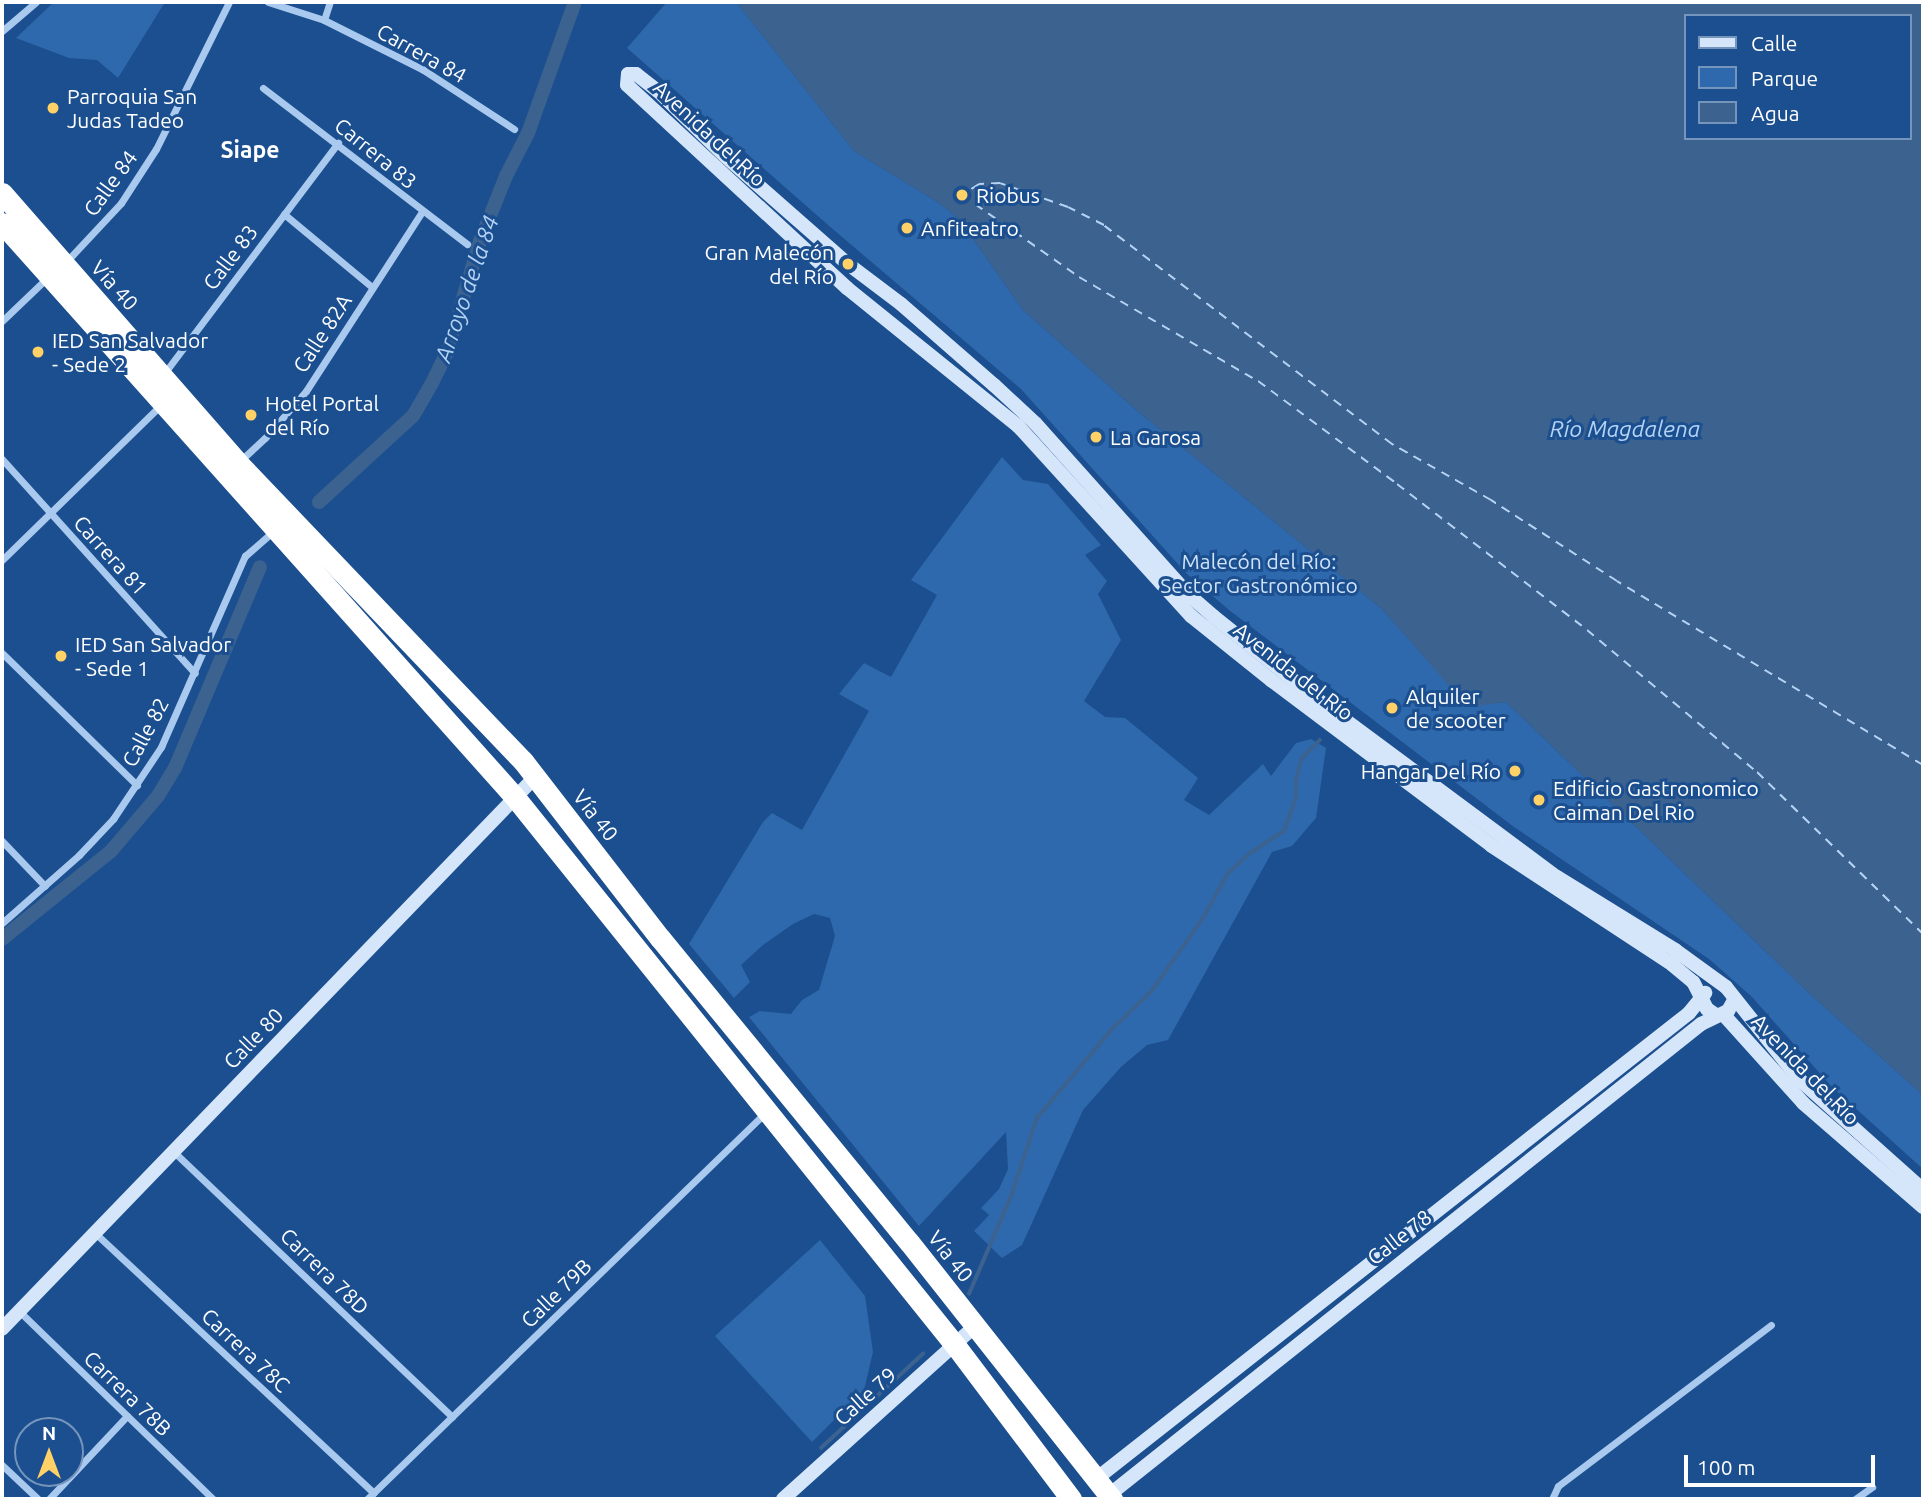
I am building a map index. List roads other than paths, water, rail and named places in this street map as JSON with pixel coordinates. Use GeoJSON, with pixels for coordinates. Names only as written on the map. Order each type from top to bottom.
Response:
{"type":"FeatureCollection","features":[{"type":"Feature","properties":{"kind":"highway","name":"Vía 40"},"geometry":{"type":"LineString","coordinates":[[2,193],[56,270],[162,391],[276,530],[514,796],[955,1345],[1072,1499]]}},
{"type":"Feature","properties":{"kind":"highway","name":"Vía 40"},"geometry":{"type":"LineString","coordinates":[[2,223],[56,270]]}},
{"type":"Feature","properties":{"kind":"highway","name":"Vía 40"},"geometry":{"type":"LineString","coordinates":[[162,391],[238,463],[536,777],[667,946],[1106,1491]]}},
{"type":"Feature","properties":{"kind":"highway"},"geometry":{"type":"LineString","coordinates":[[649,963],[667,946]]}},
{"type":"Feature","properties":{"kind":"main road","name":"Avenida del Río"},"geometry":{"type":"LineString","coordinates":[[1703,999],[1693,982],[1683,974],[1492,846],[1271,680],[1191,616],[1018,426],[847,288],[627,85],[628,75],[636,74],[658,91],[726,157],[848,264],[901,304],[1008,397],[1189,595],[1213,616],[1338,714],[1557,877],[1675,950],[1721,985]]}},
{"type":"Feature","properties":{"kind":"main road"},"geometry":{"type":"LineString","coordinates":[[847,288],[877,298],[986,390],[1008,397]]}},
{"type":"Feature","properties":{"kind":"main road","name":"Calle 80"},"geometry":{"type":"LineString","coordinates":[[2,1328],[514,796],[536,777]]}},
{"type":"Feature","properties":{"kind":"main road"},"geometry":{"type":"LineString","coordinates":[[1683,974],[1689,988],[1689,1013]]}},
{"type":"Feature","properties":{"kind":"main road"},"geometry":{"type":"LineString","coordinates":[[1721,985],[1730,990],[1734,1000],[1732,1006],[1719,1014],[1707,1009],[1703,999],[1709,988],[1721,985]]}},
{"type":"Feature","properties":{"kind":"main road","name":"Calle 78"},"geometry":{"type":"LineString","coordinates":[[1106,1491],[1703,999]]}},
{"type":"Feature","properties":{"kind":"main road","name":"Avenida del Río"},"geometry":{"type":"LineString","coordinates":[[1734,1000],[1799,1079],[1923,1190]]}},
{"type":"Feature","properties":{"kind":"main road","name":"Avenida del Río"},"geometry":{"type":"LineString","coordinates":[[1719,1014],[1744,1037],[1803,1103],[1923,1207]]}},
{"type":"Feature","properties":{"kind":"main road","name":"Calle 78"},"geometry":{"type":"LineString","coordinates":[[1106,1491],[1689,1033],[1719,1014]]}},
{"type":"Feature","properties":{"kind":"main road"},"geometry":{"type":"LineString","coordinates":[[1689,1033],[1710,1027],[1744,1037]]}},
{"type":"Feature","properties":{"kind":"main road","name":"Calle 79"},"geometry":{"type":"LineString","coordinates":[[783,1499],[975,1326]]}},
{"type":"Feature","properties":{"kind":"street"},"geometry":{"type":"LineString","coordinates":[[2,31],[36,2]]}},
{"type":"Feature","properties":{"kind":"street","name":"Calle 84"},"geometry":{"type":"LineString","coordinates":[[2,321],[56,270],[121,202],[156,149],[229,2]]}},
{"type":"Feature","properties":{"kind":"street","name":"Carrera 84"},"geometry":{"type":"LineString","coordinates":[[268,2],[324,20],[422,69],[514,129]]}},
{"type":"Feature","properties":{"kind":"street"},"geometry":{"type":"LineString","coordinates":[[324,20],[330,2]]}},
{"type":"Feature","properties":{"kind":"street","name":"Carrera 83"},"geometry":{"type":"LineString","coordinates":[[263,88],[467,244]]}},
{"type":"Feature","properties":{"kind":"street","name":"Calle 83"},"geometry":{"type":"LineString","coordinates":[[2,559],[49,513],[162,391],[284,214],[338,143]]}},
{"type":"Feature","properties":{"kind":"street","name":"Calle 82A"},"geometry":{"type":"LineString","coordinates":[[238,463],[265,438],[306,391],[342,340],[372,287],[422,212]]}},
{"type":"Feature","properties":{"kind":"street"},"geometry":{"type":"LineString","coordinates":[[284,214],[372,287]]}},
{"type":"Feature","properties":{"kind":"street","name":"Carrera 81"},"geometry":{"type":"LineString","coordinates":[[2,459],[195,673]]}},
{"type":"Feature","properties":{"kind":"street","name":"Calle 82"},"geometry":{"type":"LineString","coordinates":[[2,923],[45,886],[113,819],[137,785],[161,747],[245,556],[276,530]]}},
{"type":"Feature","properties":{"kind":"street"},"geometry":{"type":"LineString","coordinates":[[2,653],[137,785]]}},
{"type":"Feature","properties":{"kind":"street"},"geometry":{"type":"LineString","coordinates":[[2,841],[45,886]]}},
{"type":"Feature","properties":{"kind":"street","name":"Calle 79B"},"geometry":{"type":"LineString","coordinates":[[367,1499],[768,1110]]}},
{"type":"Feature","properties":{"kind":"street","name":"Carrera 78D"},"geometry":{"type":"LineString","coordinates":[[173,1152],[452,1417]]}},
{"type":"Feature","properties":{"kind":"street","name":"Carrera 78C"},"geometry":{"type":"LineString","coordinates":[[95,1233],[374,1493]]}},
{"type":"Feature","properties":{"kind":"street","name":"Carrera 78B"},"geometry":{"type":"LineString","coordinates":[[19,1311],[213,1499]]}},
{"type":"Feature","properties":{"kind":"street"},"geometry":{"type":"LineString","coordinates":[[1552,1499],[1558,1486],[1771,1325]]}},
{"type":"Feature","properties":{"kind":"street"},"geometry":{"type":"LineString","coordinates":[[49,1499],[127,1416]]}},
{"type":"Feature","properties":{"kind":"street"},"geometry":{"type":"LineString","coordinates":[[2,1465],[38,1499]]}},
{"type":"Feature","properties":{"kind":"street"},"geometry":{"type":"LineString","coordinates":[[1855,1499],[1872,1487]]}},
{"type":"Feature","properties":{"kind":"water","name":"Río Magdalena"},"geometry":{"type":"Polygon","coordinates":[[[736,2],[1923,2],[1923,1095],[1810,994],[1506,702],[1468,707],[1382,609],[1135,409],[1023,310],[959,219],[939,203],[854,151],[736,2]]]}},
{"type":"Feature","properties":{"kind":"waterway","name":"Arroyo de la 84"},"geometry":{"type":"LineString","coordinates":[[319,502],[413,416],[432,383],[447,352],[480,241],[506,176],[528,133],[575,2]]}},
{"type":"Feature","properties":{"kind":"waterway","name":"Arroyo de la 84"},"geometry":{"type":"LineString","coordinates":[[2,939],[111,851],[158,796],[175,768],[260,567]]}},
{"type":"Feature","properties":{"kind":"waterway"},"geometry":{"type":"LineString","coordinates":[[969,1294],[1012,1194],[1037,1118],[1113,1028],[1151,992],[1203,918],[1228,873],[1250,853],[1284,831],[1296,798],[1296,780],[1302,758],[1320,740]]}},
{"type":"Feature","properties":{"kind":"waterway"},"geometry":{"type":"LineString","coordinates":[[821,1448],[923,1354]]}},
{"type":"Feature","properties":{"kind":"place","name":"Parroquia San Judas Tadeo"},"geometry":{"type":"Point","coordinates":[53,108]}},
{"type":"Feature","properties":{"kind":"place","name":"Riobus"},"geometry":{"type":"Point","coordinates":[962,195]}},
{"type":"Feature","properties":{"kind":"place","name":"Anfiteatro"},"geometry":{"type":"Point","coordinates":[907,228]}},
{"type":"Feature","properties":{"kind":"place","name":"Gran Malecón del Río"},"geometry":{"type":"Point","coordinates":[848,264]}},
{"type":"Feature","properties":{"kind":"place","name":"IED San Salvador - Sede 2"},"geometry":{"type":"Point","coordinates":[38,352]}},
{"type":"Feature","properties":{"kind":"place","name":"Hotel Portal del Río"},"geometry":{"type":"Point","coordinates":[251,415]}},
{"type":"Feature","properties":{"kind":"place","name":"La Garosa"},"geometry":{"type":"Point","coordinates":[1096,437]}},
{"type":"Feature","properties":{"kind":"place","name":"IED San Salvador - Sede 1"},"geometry":{"type":"Point","coordinates":[61,656]}},
{"type":"Feature","properties":{"kind":"place","name":"Alquiler de scooter"},"geometry":{"type":"Point","coordinates":[1392,708]}},
{"type":"Feature","properties":{"kind":"place","name":"Hangar Del Río"},"geometry":{"type":"Point","coordinates":[1515,771]}},
{"type":"Feature","properties":{"kind":"place","name":"Edificio Gastronomico Caiman Del Rio"},"geometry":{"type":"Point","coordinates":[1539,800]}},
{"type":"Feature","properties":{"kind":"district","name":"Siape"},"geometry":{"type":"Point","coordinates":[250,150]}},
{"type":"Feature","properties":{"kind":"park label","name":"Malecón del Río: Sector Gastronómico"},"geometry":{"type":"Point","coordinates":[1259,573]}}]}
